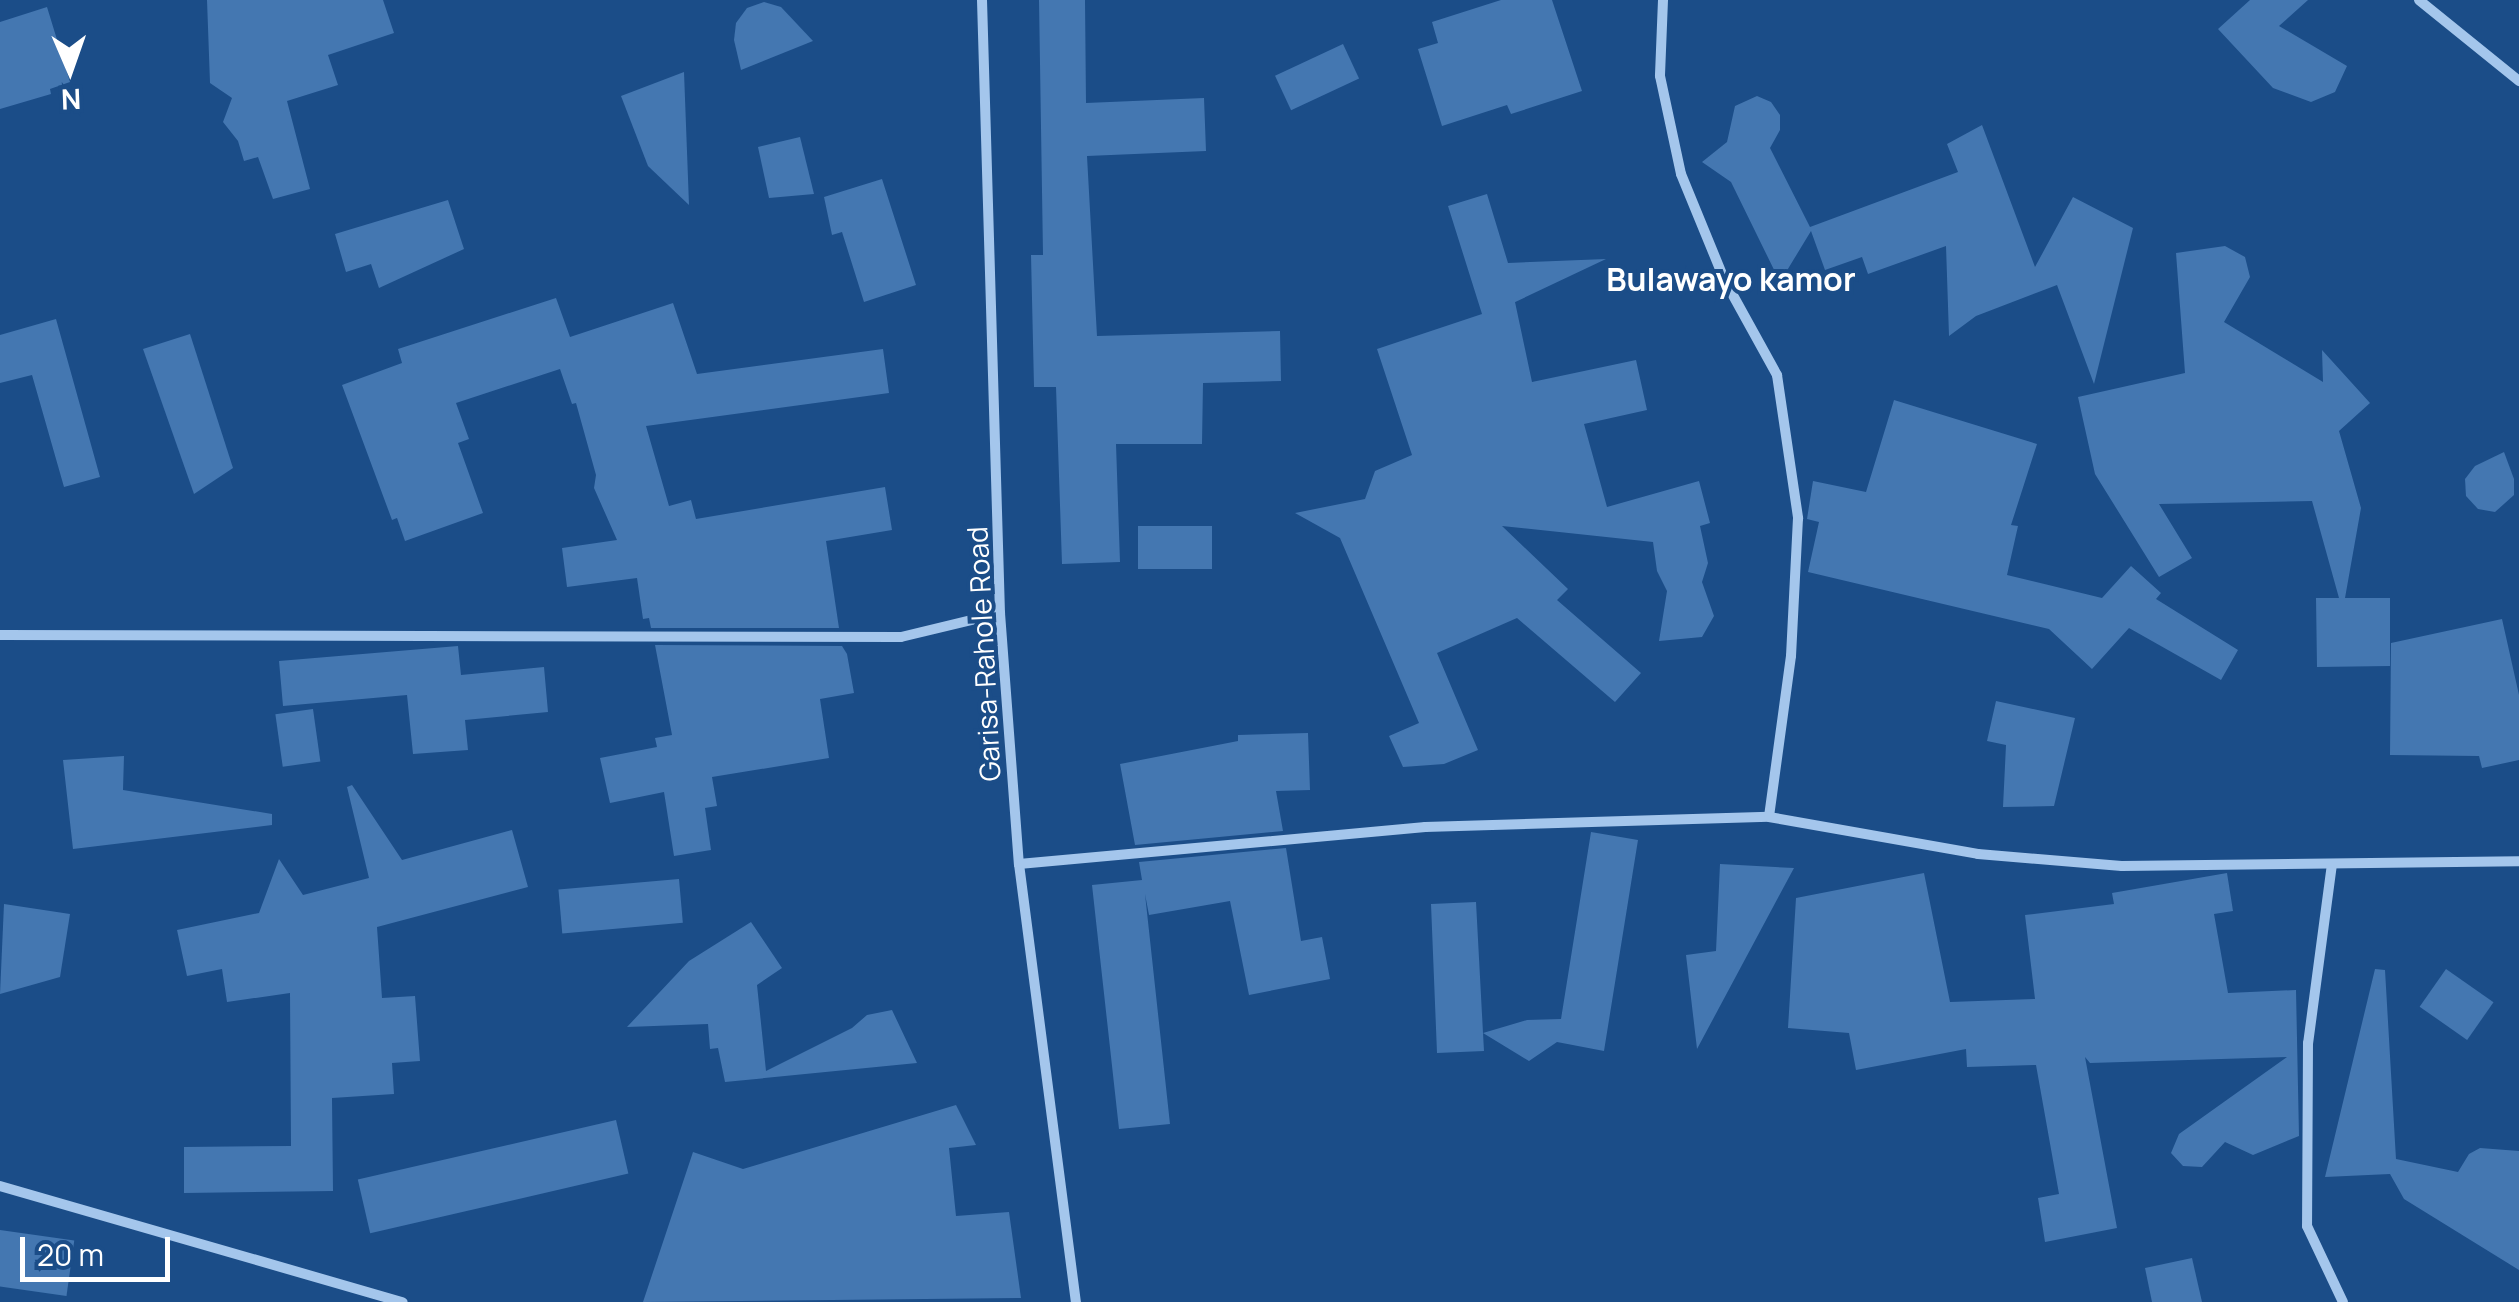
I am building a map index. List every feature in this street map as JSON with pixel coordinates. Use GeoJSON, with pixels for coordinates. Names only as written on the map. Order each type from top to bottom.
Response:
{"type":"FeatureCollection","features":[{"type":"Feature","properties":{"kind":"street","name":"Garisa-Rahole Road"},"geometry":{"type":"LineString","coordinates":[[982,0],[1000,614],[1019,864],[1076,1302]]}},
{"type":"Feature","properties":{"kind":"street"},"geometry":{"type":"LineString","coordinates":[[1663,0],[1660,76],[1681,174],[1724,279],[1776,375],[1798,518],[1791,656],[1769,816]]}},
{"type":"Feature","properties":{"kind":"street"},"geometry":{"type":"LineString","coordinates":[[2419,0],[2519,81]]}},
{"type":"Feature","properties":{"kind":"street"},"geometry":{"type":"LineString","coordinates":[[0,635],[901,637],[1000,614]]}},
{"type":"Feature","properties":{"kind":"street"},"geometry":{"type":"LineString","coordinates":[[1019,864],[1425,827],[1769,816],[1978,854],[2122,866],[2519,860]]}},
{"type":"Feature","properties":{"kind":"street"},"geometry":{"type":"LineString","coordinates":[[2332,864],[2308,1043],[2307,1226],[2343,1302]]}},
{"type":"Feature","properties":{"kind":"street"},"geometry":{"type":"LineString","coordinates":[[0,1186],[403,1302]]}},
{"type":"Feature","properties":{"kind":"building"},"geometry":{"type":"Polygon","coordinates":[[[207,0],[383,0],[394,33],[328,55],[338,85],[287,101],[310,189],[273,199],[258,157],[244,161],[238,141],[223,122],[232,98],[210,83],[207,0]]]}},
{"type":"Feature","properties":{"kind":"building"},"geometry":{"type":"Polygon","coordinates":[[[1039,0],[1085,0],[1086,103],[1204,98],[1206,151],[1087,156],[1097,336],[1280,331],[1281,381],[1203,383],[1202,444],[1116,444],[1120,562],[1062,564],[1056,387],[1034,387],[1031,255],[1043,255],[1039,0]]]}},
{"type":"Feature","properties":{"kind":"building"},"geometry":{"type":"Polygon","coordinates":[[[1501,0],[1552,0],[1582,91],[1511,114],[1507,105],[1442,126],[1418,49],[1438,43],[1432,22],[1501,0]]]}},
{"type":"Feature","properties":{"kind":"building"},"geometry":{"type":"Polygon","coordinates":[[[2250,0],[2308,0],[2279,26],[2347,66],[2335,92],[2311,102],[2273,88],[2218,29],[2250,0]]]}},
{"type":"Feature","properties":{"kind":"building"},"geometry":{"type":"Polygon","coordinates":[[[764,2],[781,7],[813,41],[741,70],[734,40],[736,23],[747,8],[764,2]]]}},
{"type":"Feature","properties":{"kind":"building"},"geometry":{"type":"Polygon","coordinates":[[[47,7],[70,82],[50,89],[51,94],[0,109],[0,22],[47,7]]]}},
{"type":"Feature","properties":{"kind":"building"},"geometry":{"type":"Polygon","coordinates":[[[1343,44],[1359,78],[1291,110],[1275,76],[1343,44]]]}},
{"type":"Feature","properties":{"kind":"building"},"geometry":{"type":"Polygon","coordinates":[[[684,72],[689,205],[648,166],[621,96],[684,72]]]}},
{"type":"Feature","properties":{"kind":"building"},"geometry":{"type":"Polygon","coordinates":[[[1757,96],[1771,102],[1780,115],[1780,130],[1770,148],[1810,227],[1958,172],[1947,144],[1982,125],[2035,267],[2073,197],[2133,228],[2094,384],[2057,285],[1976,316],[1949,336],[1946,246],[1868,274],[1862,257],[1825,270],[1811,231],[1780,282],[1731,182],[1702,162],[1727,142],[1735,106],[1757,96]]]}},
{"type":"Feature","properties":{"kind":"building"},"geometry":{"type":"Polygon","coordinates":[[[800,137],[814,194],[769,198],[758,147],[800,137]]]}},
{"type":"Feature","properties":{"kind":"building"},"geometry":{"type":"Polygon","coordinates":[[[882,179],[916,285],[864,302],[842,232],[832,235],[824,197],[882,179]]]}},
{"type":"Feature","properties":{"kind":"building"},"geometry":{"type":"Polygon","coordinates":[[[1487,194],[1508,263],[1606,259],[1515,302],[1532,382],[1636,360],[1647,410],[1584,424],[1607,507],[1699,481],[1710,523],[1700,526],[1708,563],[1702,582],[1714,616],[1702,637],[1659,641],[1667,591],[1657,571],[1653,542],[1502,526],[1568,589],[1557,600],[1641,673],[1615,702],[1517,618],[1437,653],[1478,750],[1444,764],[1403,767],[1389,736],[1419,723],[1340,538],[1295,513],[1365,499],[1375,471],[1412,455],[1377,349],[1482,314],[1448,206],[1487,194]]]}},
{"type":"Feature","properties":{"kind":"building"},"geometry":{"type":"Polygon","coordinates":[[[448,200],[464,249],[379,288],[371,264],[346,272],[335,234],[448,200]]]}},
{"type":"Feature","properties":{"kind":"building"},"geometry":{"type":"Polygon","coordinates":[[[2225,246],[2245,257],[2250,277],[2224,322],[2323,382],[2322,350],[2370,403],[2339,431],[2361,508],[2345,598],[2390,598],[2390,666],[2317,667],[2316,598],[2339,598],[2312,501],[2159,504],[2192,558],[2159,577],[2095,474],[2078,397],[2185,373],[2176,253],[2225,246]]]}},
{"type":"Feature","properties":{"kind":"building"},"geometry":{"type":"Polygon","coordinates":[[[556,298],[570,337],[673,303],[697,374],[883,349],[889,393],[646,426],[669,506],[691,500],[696,519],[885,487],[892,530],[826,541],[839,628],[651,628],[649,618],[643,619],[637,578],[567,587],[562,548],[617,540],[594,488],[596,475],[576,403],[572,404],[560,369],[456,403],[469,439],[458,443],[483,513],[405,541],[397,518],[392,520],[342,385],[402,363],[398,349],[556,298]]]}},
{"type":"Feature","properties":{"kind":"building"},"geometry":{"type":"Polygon","coordinates":[[[56,319],[100,477],[64,487],[32,375],[0,383],[0,335],[56,319]]]}},
{"type":"Feature","properties":{"kind":"building"},"geometry":{"type":"Polygon","coordinates":[[[190,334],[233,468],[194,494],[143,349],[190,334]]]}},
{"type":"Feature","properties":{"kind":"building"},"geometry":{"type":"Polygon","coordinates":[[[1894,400],[2037,444],[2011,525],[2018,526],[2007,575],[2102,598],[2131,566],[2161,593],[2156,599],[2238,650],[2221,680],[2129,628],[2092,669],[2049,629],[1808,572],[1819,522],[1807,519],[1813,481],[1866,492],[1894,400]]]}},
{"type":"Feature","properties":{"kind":"building"},"geometry":{"type":"Polygon","coordinates":[[[2504,452],[2514,479],[2514,495],[2495,512],[2478,509],[2466,496],[2465,479],[2475,466],[2504,452]]]}},
{"type":"Feature","properties":{"kind":"building"},"geometry":{"type":"Polygon","coordinates":[[[1138,526],[1212,526],[1212,569],[1138,569],[1138,526]]]}},
{"type":"Feature","properties":{"kind":"building"},"geometry":{"type":"Polygon","coordinates":[[[2502,619],[2519,695],[2519,760],[2482,768],[2479,756],[2390,755],[2391,643],[2502,619]]]}},
{"type":"Feature","properties":{"kind":"building"},"geometry":{"type":"Polygon","coordinates":[[[655,645],[842,646],[847,654],[854,693],[820,699],[829,758],[712,777],[717,806],[705,808],[711,850],[674,856],[664,792],[610,803],[600,758],[657,747],[655,738],[672,735],[655,645]]]}},
{"type":"Feature","properties":{"kind":"building"},"geometry":{"type":"Polygon","coordinates":[[[458,646],[461,675],[544,667],[548,712],[465,720],[468,750],[413,754],[407,695],[283,706],[279,661],[458,646]]]}},
{"type":"Feature","properties":{"kind":"building"},"geometry":{"type":"Polygon","coordinates":[[[1996,701],[2075,718],[2054,806],[2003,807],[2006,745],[1987,741],[1996,701]]]}},
{"type":"Feature","properties":{"kind":"building"},"geometry":{"type":"Polygon","coordinates":[[[313,709],[320,761],[283,767],[275,714],[313,709]]]}},
{"type":"Feature","properties":{"kind":"building"},"geometry":{"type":"Polygon","coordinates":[[[1308,733],[1310,790],[1276,791],[1283,831],[1135,845],[1120,764],[1238,741],[1238,735],[1308,733]]]}},
{"type":"Feature","properties":{"kind":"building"},"geometry":{"type":"Polygon","coordinates":[[[124,756],[123,790],[272,814],[272,825],[73,849],[63,760],[124,756]]]}},
{"type":"Feature","properties":{"kind":"building"},"geometry":{"type":"Polygon","coordinates":[[[352,785],[402,860],[512,830],[528,887],[377,927],[382,998],[415,996],[420,1061],[392,1063],[394,1094],[332,1098],[333,1191],[184,1193],[184,1147],[291,1146],[290,993],[227,1002],[222,969],[187,976],[177,930],[259,913],[279,859],[303,895],[369,878],[347,787],[352,785]]]}},
{"type":"Feature","properties":{"kind":"building"},"geometry":{"type":"Polygon","coordinates":[[[1591,832],[1638,840],[1604,1051],[1557,1042],[1529,1061],[1483,1033],[1527,1020],[1561,1019],[1591,832]]]}},
{"type":"Feature","properties":{"kind":"building"},"geometry":{"type":"Polygon","coordinates":[[[1286,848],[1301,941],[1322,937],[1330,979],[1249,995],[1230,901],[1149,915],[1145,894],[1170,1124],[1119,1129],[1092,885],[1142,880],[1139,862],[1286,848]]]}},
{"type":"Feature","properties":{"kind":"building"},"geometry":{"type":"Polygon","coordinates":[[[1720,864],[1794,868],[1697,1049],[1686,955],[1716,951],[1720,864]]]}},
{"type":"Feature","properties":{"kind":"building"},"geometry":{"type":"Polygon","coordinates":[[[1924,873],[1950,1002],[2035,999],[2025,915],[2114,904],[2112,893],[2227,873],[2233,911],[2214,914],[2228,993],[2296,990],[2299,1136],[2253,1155],[2225,1142],[2202,1167],[2183,1166],[2171,1153],[2179,1134],[2287,1057],[2090,1063],[2085,1057],[2117,1228],[2045,1242],[2038,1198],[2059,1194],[2036,1065],[1967,1067],[1966,1049],[1856,1070],[1849,1033],[1788,1028],[1796,898],[1924,873]]]}},
{"type":"Feature","properties":{"kind":"building"},"geometry":{"type":"Polygon","coordinates":[[[679,879],[683,923],[562,933],[558,890],[679,879]]]}},
{"type":"Feature","properties":{"kind":"building"},"geometry":{"type":"Polygon","coordinates":[[[1476,902],[1484,1051],[1437,1053],[1431,904],[1476,902]]]}},
{"type":"Feature","properties":{"kind":"building"},"geometry":{"type":"Polygon","coordinates":[[[4,904],[70,914],[60,977],[0,994],[4,904]]]}},
{"type":"Feature","properties":{"kind":"building"},"geometry":{"type":"Polygon","coordinates":[[[751,922],[782,968],[757,985],[766,1071],[852,1028],[867,1015],[892,1010],[917,1063],[725,1082],[718,1048],[710,1049],[708,1024],[627,1027],[689,961],[751,922]]]}},
{"type":"Feature","properties":{"kind":"building"},"geometry":{"type":"Polygon","coordinates":[[[2375,969],[2385,970],[2396,1159],[2458,1172],[2469,1154],[2480,1148],[2519,1151],[2519,1270],[2404,1199],[2390,1174],[2325,1177],[2375,969]]]}},
{"type":"Feature","properties":{"kind":"building"},"geometry":{"type":"Polygon","coordinates":[[[2446,969],[2494,1002],[2467,1040],[2420,1007],[2446,969]]]}},
{"type":"Feature","properties":{"kind":"building"},"geometry":{"type":"Polygon","coordinates":[[[956,1105],[976,1145],[949,1148],[956,1216],[1009,1212],[1021,1298],[643,1302],[693,1152],[743,1169],[956,1105]]]}},
{"type":"Feature","properties":{"kind":"building"},"geometry":{"type":"Polygon","coordinates":[[[616,1120],[628,1174],[370,1233],[358,1180],[616,1120]]]}},
{"type":"Feature","properties":{"kind":"building"},"geometry":{"type":"Polygon","coordinates":[[[0,1230],[74,1240],[66,1296],[0,1287],[0,1230]]]}},
{"type":"Feature","properties":{"kind":"building"},"geometry":{"type":"Polygon","coordinates":[[[2192,1258],[2202,1302],[2152,1302],[2145,1268],[2192,1258]]]}},
{"type":"Feature","properties":{"kind":"district","name":"Bulawayo kamor"},"geometry":{"type":"Point","coordinates":[1731,279]}}]}
